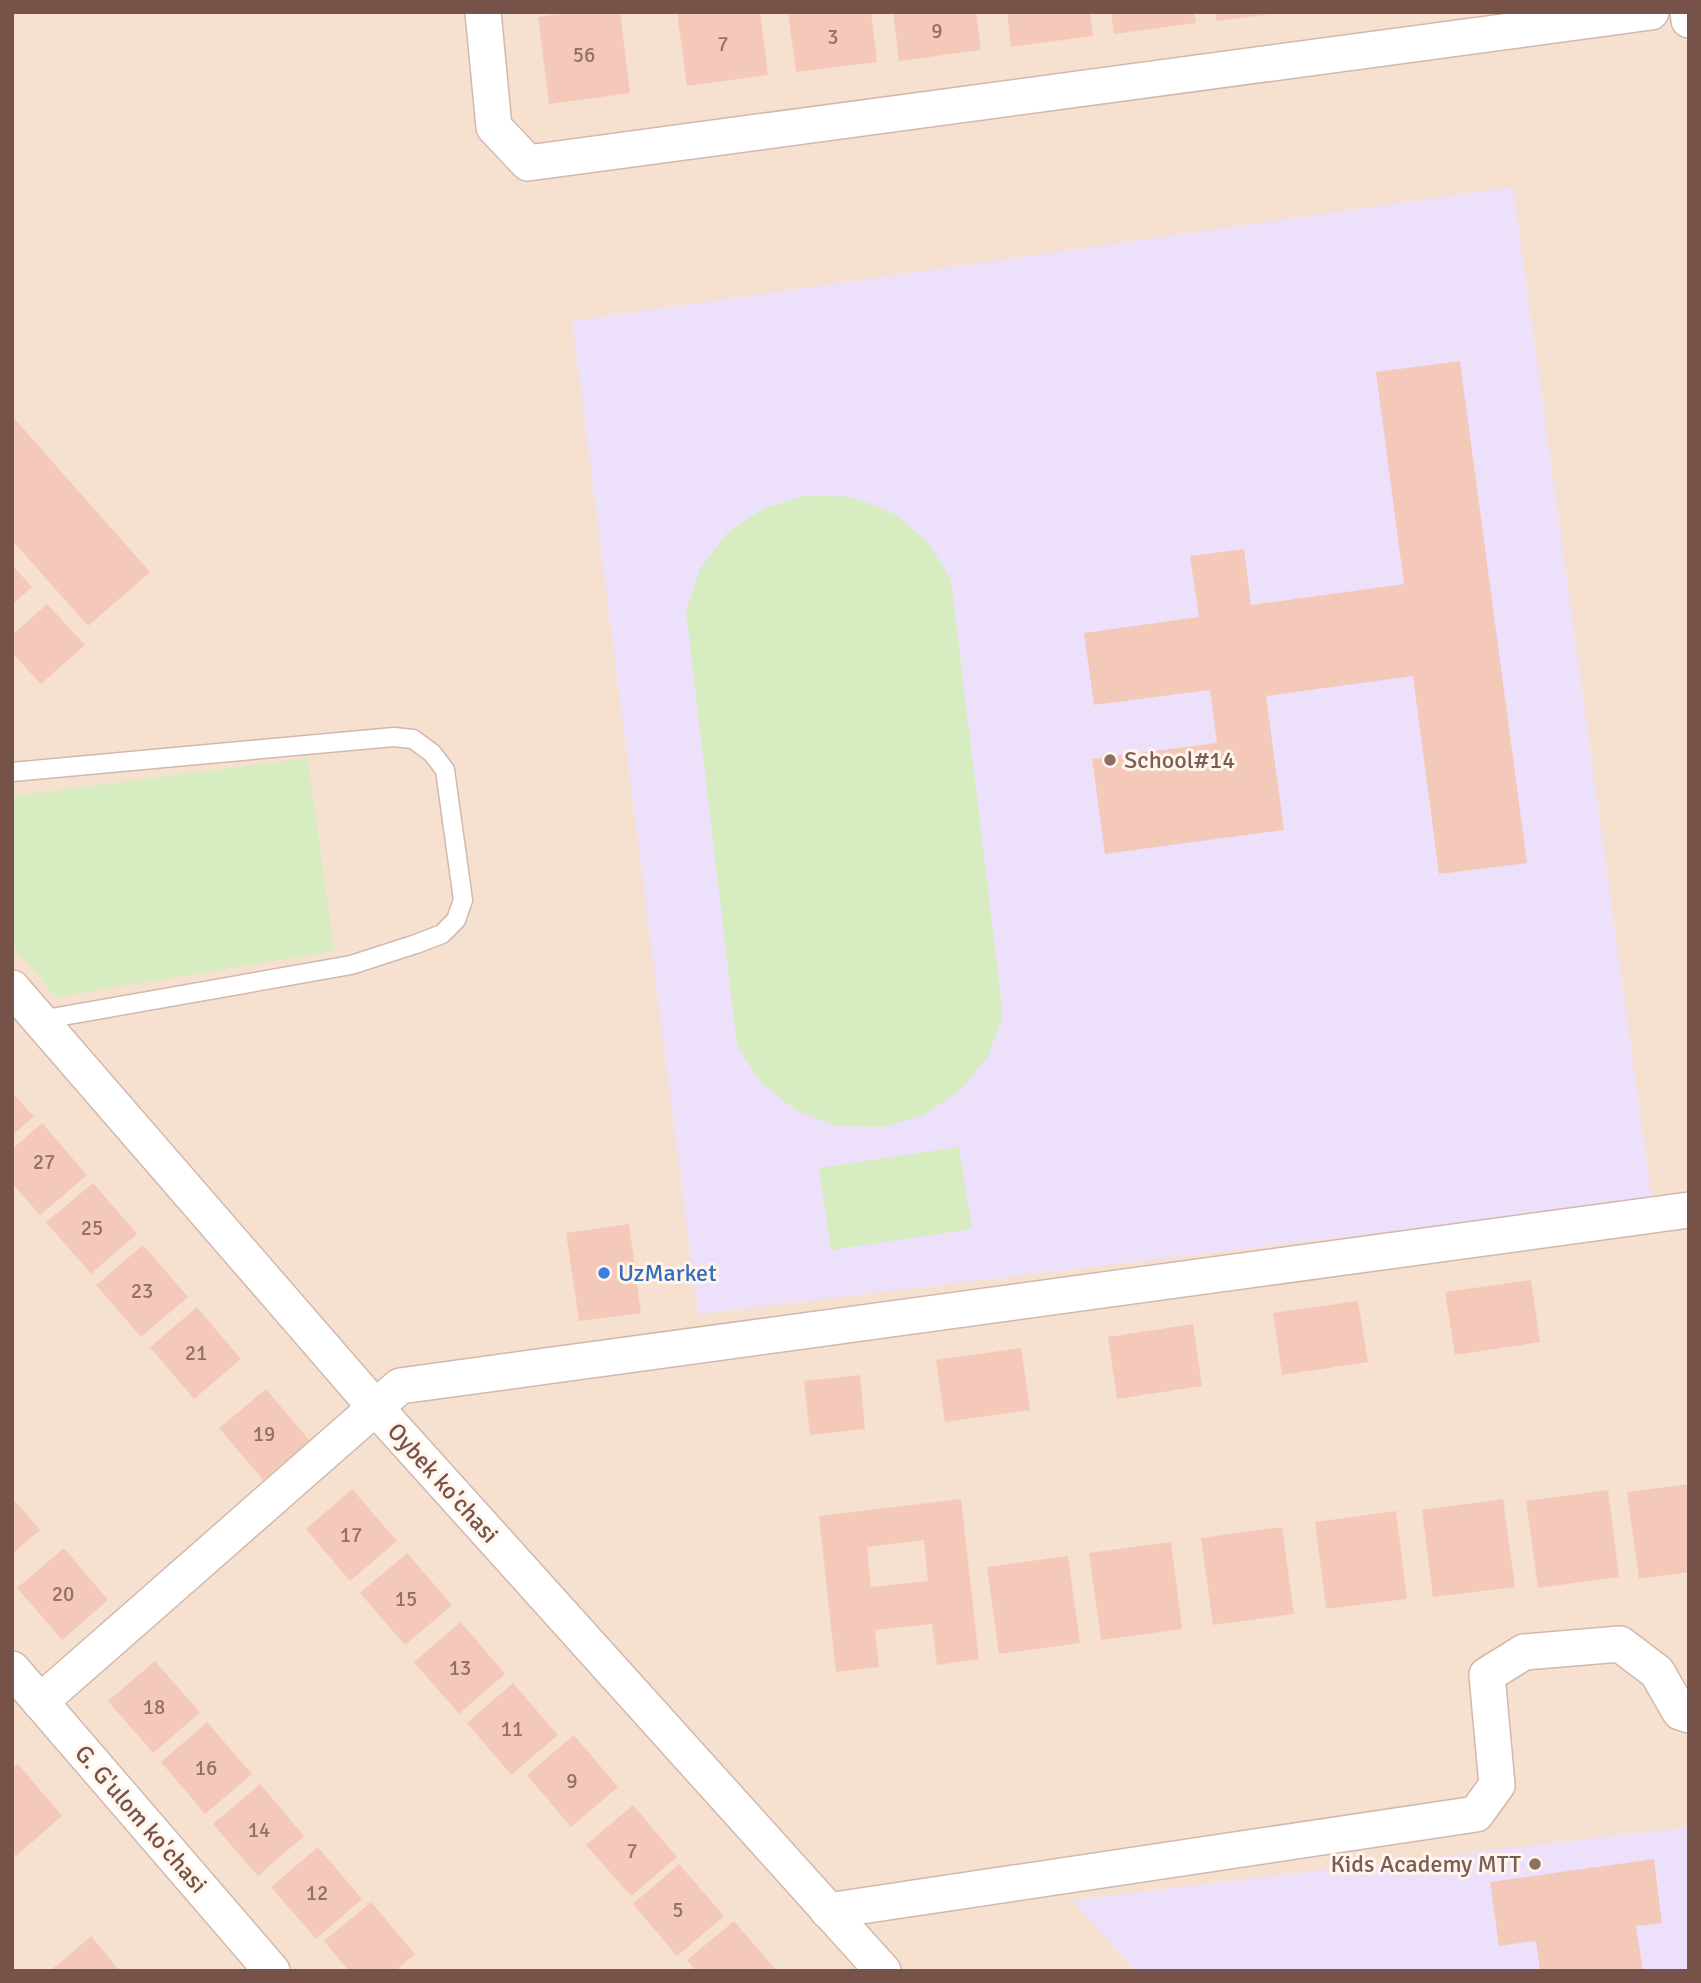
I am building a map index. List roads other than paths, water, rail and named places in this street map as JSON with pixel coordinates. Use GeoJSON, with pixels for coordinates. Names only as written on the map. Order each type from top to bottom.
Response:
{"type":"FeatureCollection","features":[{"type":"Feature","properties":{"kind":"street"},"geometry":{"type":"LineString","coordinates":[[483,12],[494,127],[528,163],[1651,12]]}},
{"type":"Feature","properties":{"kind":"street"},"geometry":{"type":"LineString","coordinates":[[1688,12],[1689,20]]}},
{"type":"Feature","properties":{"kind":"street","name":"Oybek ko'chasi"},"geometry":{"type":"LineString","coordinates":[[12,988],[375,1407],[883,1971]]}},
{"type":"Feature","properties":{"kind":"street"},"geometry":{"type":"LineString","coordinates":[[40,1702],[400,1387],[1689,1210]]}},
{"type":"Feature","properties":{"kind":"street"},"geometry":{"type":"LineString","coordinates":[[828,1911],[1476,1814],[1497,1785],[1487,1675],[1524,1652],[1620,1644],[1657,1672],[1681,1712],[1689,1715]]}},
{"type":"Feature","properties":{"kind":"street","name":"G. G'ulom ko'chasi"},"geometry":{"type":"LineString","coordinates":[[12,1669],[271,1970]]}},
{"type":"Feature","properties":{"kind":"lane"},"geometry":{"type":"LineString","coordinates":[[12,772],[394,737],[413,739],[432,753],[445,769],[463,900],[456,920],[442,934],[351,965],[40,1020]]}},
{"type":"Feature","properties":{"kind":"place","name":"School#14"},"geometry":{"type":"Point","coordinates":[1110,760]}},
{"type":"Feature","properties":{"kind":"place","name":"UzMarket"},"geometry":{"type":"Point","coordinates":[604,1273]}},
{"type":"Feature","properties":{"kind":"place","name":"Kids Academy MTT"},"geometry":{"type":"Point","coordinates":[1535,1864]}}]}
